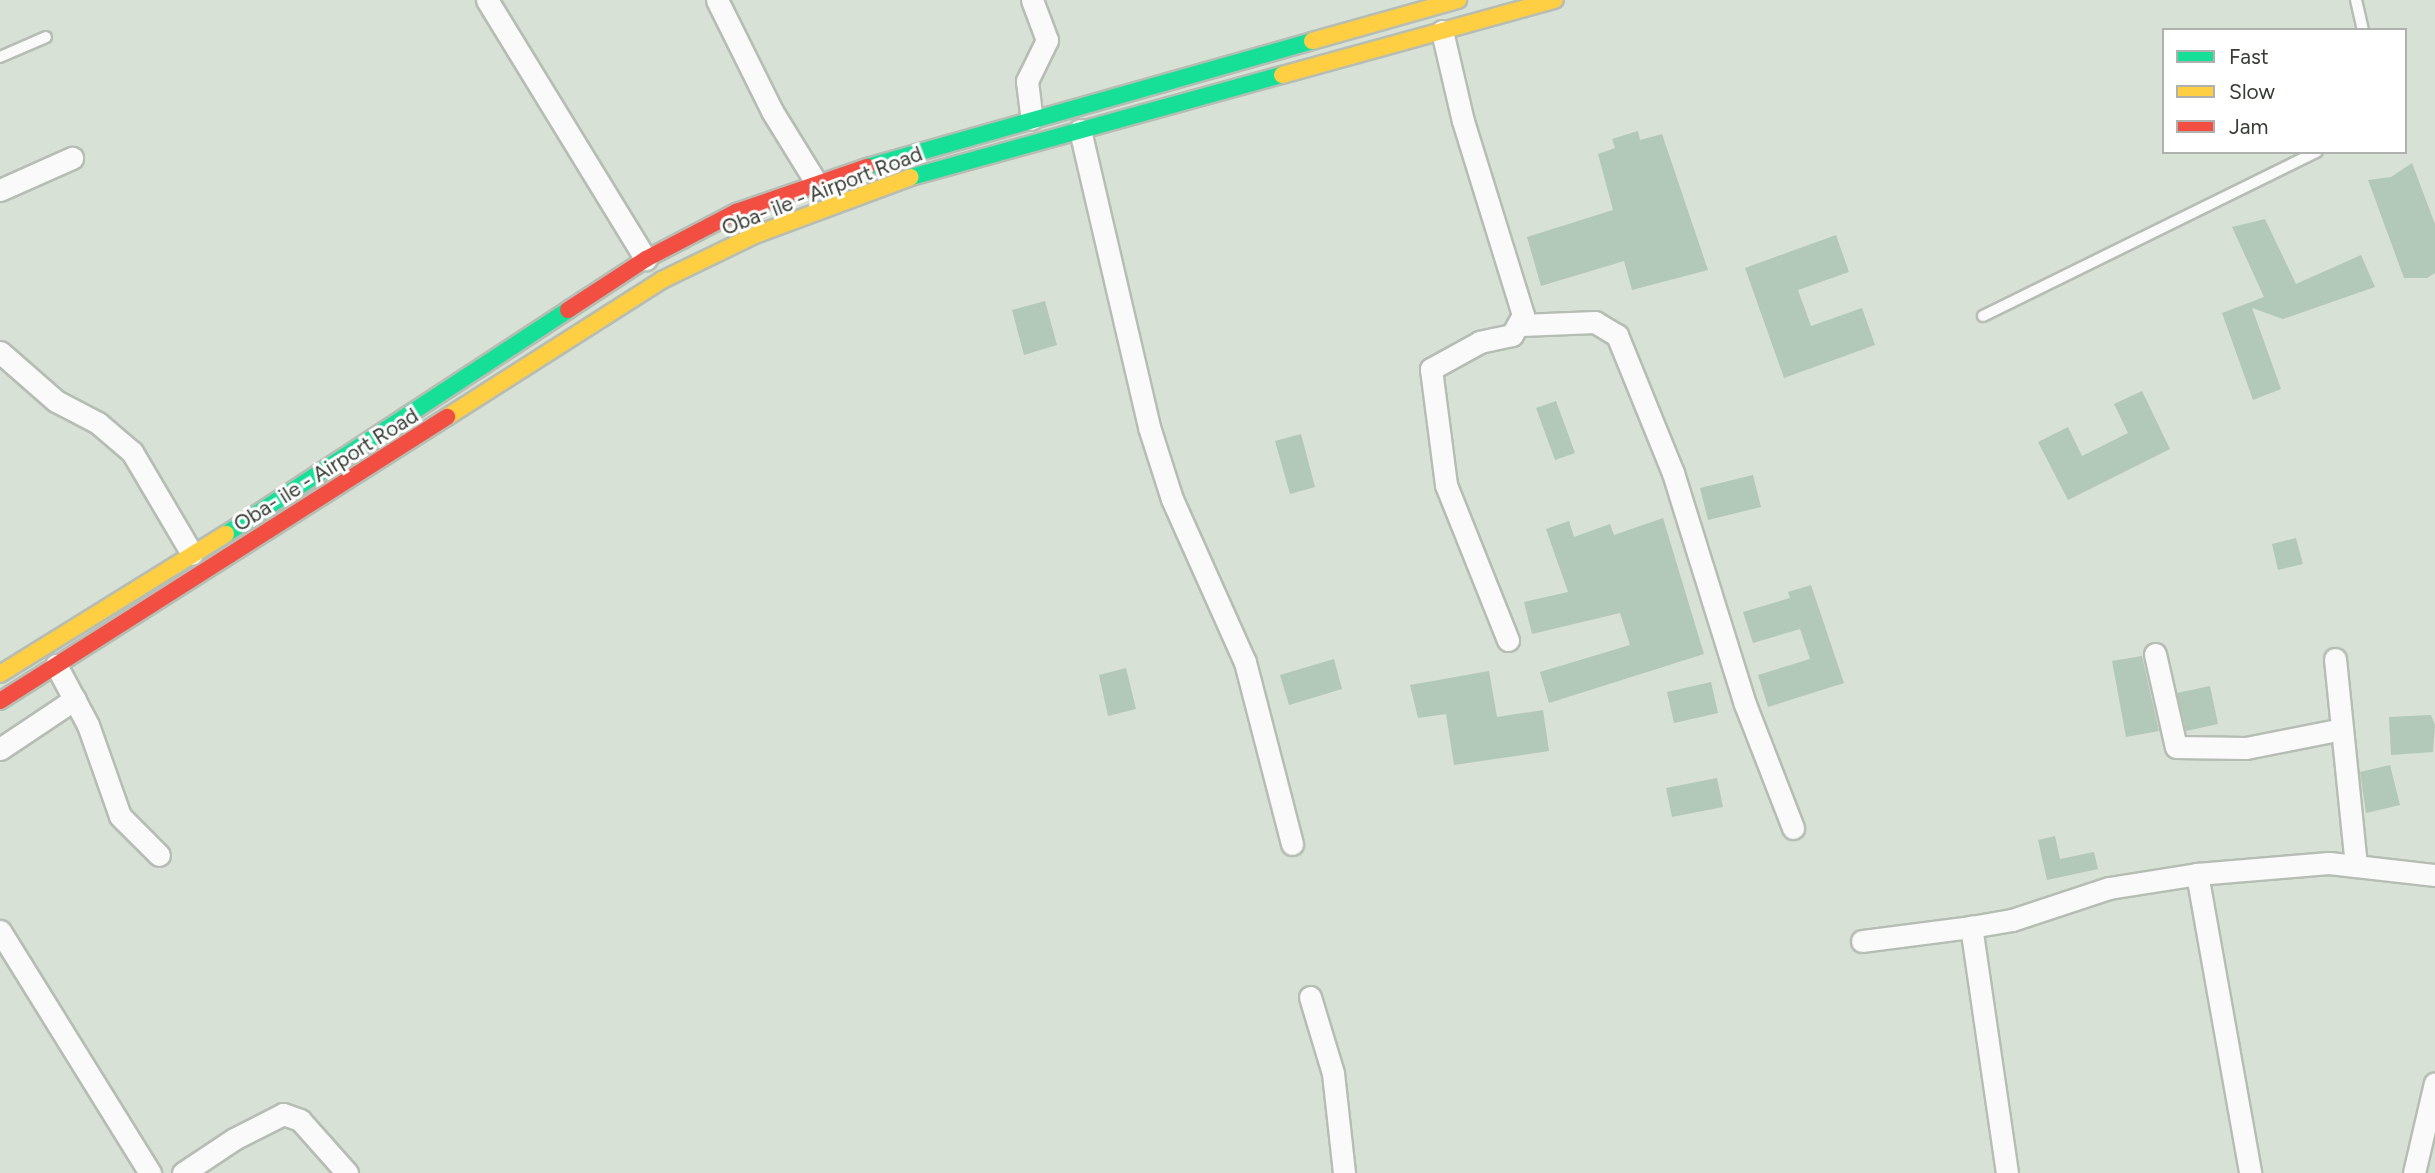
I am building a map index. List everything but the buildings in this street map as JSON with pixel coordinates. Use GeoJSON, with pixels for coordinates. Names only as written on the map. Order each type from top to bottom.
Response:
{"type":"FeatureCollection","features":[{"type":"Feature","properties":{"kind":"main road","name":"Oba- ile - Airport Road"},"geometry":{"type":"LineString","coordinates":[[0,674],[290,494],[646,259],[736,212],[814,181],[1458,0]]}},
{"type":"Feature","properties":{"kind":"main road","name":"Oba- ile - Airport Road"},"geometry":{"type":"LineString","coordinates":[[0,701],[662,281],[755,235],[912,177],[1555,0]]}},
{"type":"Feature","properties":{"kind":"main road"},"geometry":{"type":"LineString","coordinates":[[155,576],[166,594]]}},
{"type":"Feature","properties":{"kind":"street"},"geometry":{"type":"LineString","coordinates":[[487,0],[646,259]]}},
{"type":"Feature","properties":{"kind":"street"},"geometry":{"type":"LineString","coordinates":[[717,0],[772,111],[814,181]]}},
{"type":"Feature","properties":{"kind":"street"},"geometry":{"type":"LineString","coordinates":[[1032,0],[1047,40],[1027,81],[1032,119]]}},
{"type":"Feature","properties":{"kind":"street"},"geometry":{"type":"LineString","coordinates":[[1442,31],[1463,121],[1522,315],[1521,325],[1513,335],[1480,342],[1431,369],[1446,485],[1508,640]]}},
{"type":"Feature","properties":{"kind":"street"},"geometry":{"type":"LineString","coordinates":[[1080,130],[1149,427],[1172,499],[1245,662],[1292,844]]}},
{"type":"Feature","properties":{"kind":"street"},"geometry":{"type":"LineString","coordinates":[[0,190],[72,158]]}},
{"type":"Feature","properties":{"kind":"street"},"geometry":{"type":"LineString","coordinates":[[1521,325],[1595,322],[1617,335],[1673,473],[1745,704],[1793,828]]}},
{"type":"Feature","properties":{"kind":"street"},"geometry":{"type":"LineString","coordinates":[[0,352],[57,401],[98,423],[132,452],[192,554]]}},
{"type":"Feature","properties":{"kind":"street"},"geometry":{"type":"LineString","coordinates":[[2155,654],[2176,747],[2246,748],[2342,729]]}},
{"type":"Feature","properties":{"kind":"street"},"geometry":{"type":"LineString","coordinates":[[2335,659],[2356,866]]}},
{"type":"Feature","properties":{"kind":"street"},"geometry":{"type":"LineString","coordinates":[[57,665],[75,699],[120,816],[159,855]]}},
{"type":"Feature","properties":{"kind":"street"},"geometry":{"type":"LineString","coordinates":[[0,749],[75,699]]}},
{"type":"Feature","properties":{"kind":"street"},"geometry":{"type":"LineString","coordinates":[[1862,941],[2012,920],[2109,888],[2197,874],[2329,863],[2435,875]]}},
{"type":"Feature","properties":{"kind":"street"},"geometry":{"type":"LineString","coordinates":[[2197,874],[2250,1173]]}},
{"type":"Feature","properties":{"kind":"street"},"geometry":{"type":"LineString","coordinates":[[1971,927],[2007,1173]]}},
{"type":"Feature","properties":{"kind":"street"},"geometry":{"type":"LineString","coordinates":[[0,931],[150,1173]]}},
{"type":"Feature","properties":{"kind":"street"},"geometry":{"type":"LineString","coordinates":[[1310,997],[1333,1073],[1344,1173]]}},
{"type":"Feature","properties":{"kind":"street"},"geometry":{"type":"LineString","coordinates":[[2414,1173],[2435,1083]]}},
{"type":"Feature","properties":{"kind":"street"},"geometry":{"type":"LineString","coordinates":[[183,1173],[234,1139],[283,1114],[300,1119],[347,1173]]}},
{"type":"Feature","properties":{"kind":"lane"},"geometry":{"type":"LineString","coordinates":[[2356,0],[2363,28]]}},
{"type":"Feature","properties":{"kind":"lane"},"geometry":{"type":"LineString","coordinates":[[0,57],[46,37]]}},
{"type":"Feature","properties":{"kind":"lane"},"geometry":{"type":"LineString","coordinates":[[1983,316],[2313,154]]}},
{"type":"Feature","properties":{"kind":"traffic: fast"},"geometry":{"type":"LineString","coordinates":[[867,167],[1312,41]]}},
{"type":"Feature","properties":{"kind":"traffic: fast"},"geometry":{"type":"LineString","coordinates":[[911,177],[1282,75]]}},
{"type":"Feature","properties":{"kind":"traffic: fast"},"geometry":{"type":"LineString","coordinates":[[226,534],[568,310]]}},
{"type":"Feature","properties":{"kind":"traffic: slow"},"geometry":{"type":"LineString","coordinates":[[1312,41],[1458,0]]}},
{"type":"Feature","properties":{"kind":"traffic: slow"},"geometry":{"type":"LineString","coordinates":[[1282,75],[1555,0]]}},
{"type":"Feature","properties":{"kind":"traffic: slow"},"geometry":{"type":"LineString","coordinates":[[447,417],[662,280],[755,235],[911,177]]}},
{"type":"Feature","properties":{"kind":"traffic: slow"},"geometry":{"type":"LineString","coordinates":[[0,674],[226,534]]}},
{"type":"Feature","properties":{"kind":"traffic: jam"},"geometry":{"type":"LineString","coordinates":[[568,310],[646,259],[736,212],[867,167]]}},
{"type":"Feature","properties":{"kind":"traffic: jam"},"geometry":{"type":"LineString","coordinates":[[0,701],[447,417]]}}]}
